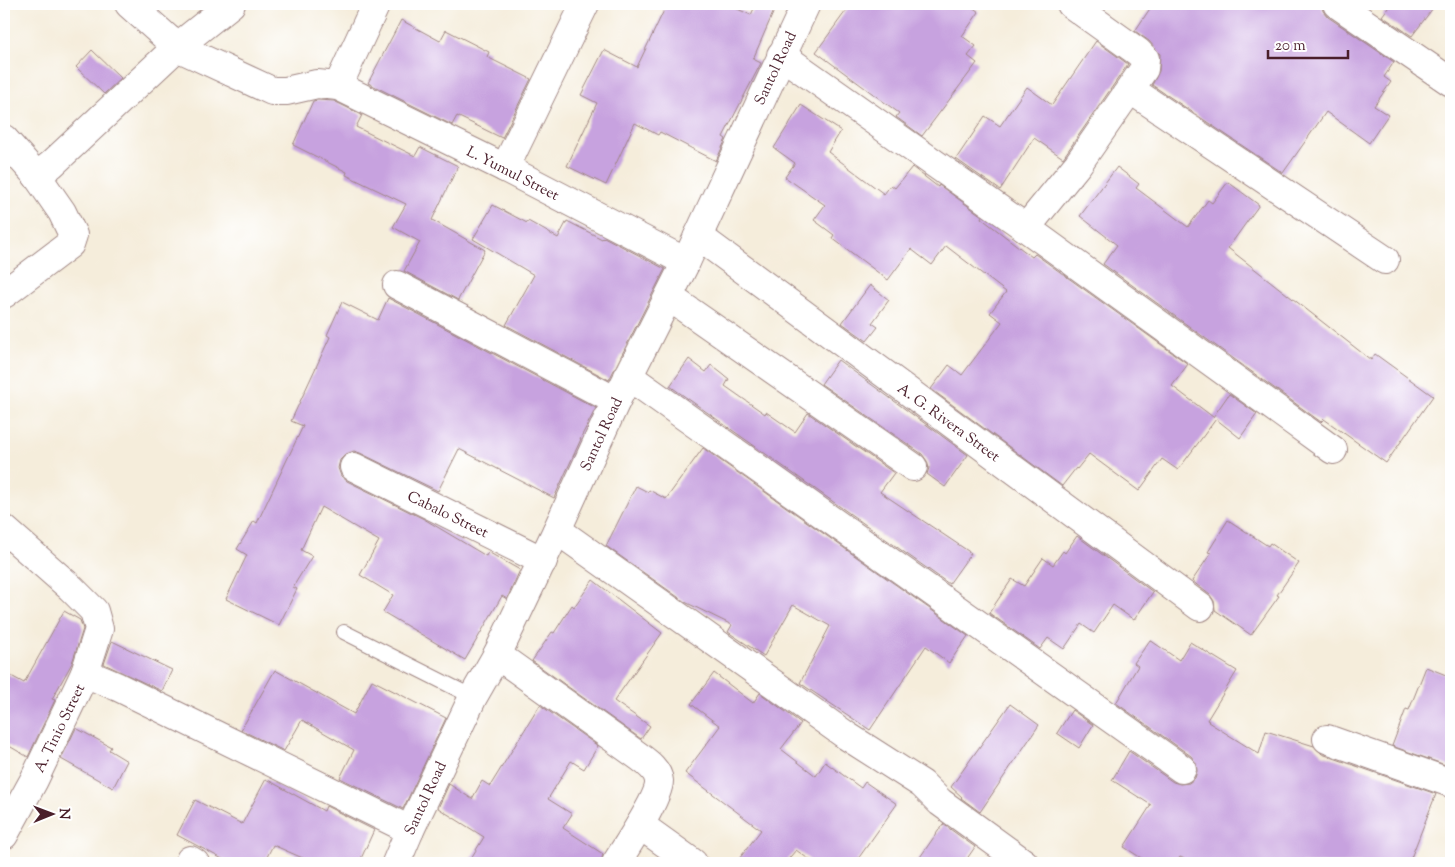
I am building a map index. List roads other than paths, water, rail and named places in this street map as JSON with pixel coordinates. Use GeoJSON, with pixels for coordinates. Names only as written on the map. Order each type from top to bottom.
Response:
{"type":"FeatureCollection","features":[{"type":"Feature","properties":{"kind":"street"},"geometry":{"type":"LineString","coordinates":[[129,4],[177,47],[272,91],[286,91],[317,84],[338,86],[376,4]]}},
{"type":"Feature","properties":{"kind":"street"},"geometry":{"type":"LineString","coordinates":[[36,176],[52,164],[177,47],[231,4]]}},
{"type":"Feature","properties":{"kind":"street"},"geometry":{"type":"LineString","coordinates":[[505,168],[586,4]]}},
{"type":"Feature","properties":{"kind":"street","name":"Santol Road"},"geometry":{"type":"LineString","coordinates":[[396,863],[473,697],[497,655],[543,561],[628,376],[669,298],[806,4]]}},
{"type":"Feature","properties":{"kind":"street"},"geometry":{"type":"LineString","coordinates":[[1026,228],[1078,164],[1144,69],[1144,59],[1138,52],[1070,4]]}},
{"type":"Feature","properties":{"kind":"street"},"geometry":{"type":"LineString","coordinates":[[1337,4],[1451,82]]}},
{"type":"Feature","properties":{"kind":"street"},"geometry":{"type":"LineString","coordinates":[[781,55],[1026,228],[1333,450]]}},
{"type":"Feature","properties":{"kind":"street","name":"L. Yumul Street"},"geometry":{"type":"LineString","coordinates":[[338,86],[505,168],[686,262]]}},
{"type":"Feature","properties":{"kind":"street"},"geometry":{"type":"LineString","coordinates":[[1131,90],[1385,260]]}},
{"type":"Feature","properties":{"kind":"street"},"geometry":{"type":"LineString","coordinates":[[4,139],[36,176],[62,212],[73,235],[70,244],[4,294]]}},
{"type":"Feature","properties":{"kind":"street","name":"A. G. Rivera Street"},"geometry":{"type":"LineString","coordinates":[[698,236],[1200,607]]}},
{"type":"Feature","properties":{"kind":"street"},"geometry":{"type":"LineString","coordinates":[[397,285],[616,401]]}},
{"type":"Feature","properties":{"kind":"street"},"geometry":{"type":"LineString","coordinates":[[669,298],[913,467]]}},
{"type":"Feature","properties":{"kind":"street"},"geometry":{"type":"LineString","coordinates":[[628,376],[1182,769]]}},
{"type":"Feature","properties":{"kind":"street","name":"Cabalo Street"},"geometry":{"type":"LineString","coordinates":[[354,467],[543,561]]}},
{"type":"Feature","properties":{"kind":"street","name":"A. Tinio Street"},"geometry":{"type":"LineString","coordinates":[[4,529],[71,588],[94,611],[99,629],[85,673],[34,780],[4,835]]}},
{"type":"Feature","properties":{"kind":"street"},"geometry":{"type":"LineString","coordinates":[[557,530],[846,736],[922,784],[940,802],[1024,863]]}},
{"type":"Feature","properties":{"kind":"street"},"geometry":{"type":"LineString","coordinates":[[497,655],[652,766],[659,779],[658,787],[640,825],[616,863]]}},
{"type":"Feature","properties":{"kind":"street"},"geometry":{"type":"LineString","coordinates":[[85,673],[126,691],[410,830]]}},
{"type":"Feature","properties":{"kind":"street"},"geometry":{"type":"LineString","coordinates":[[1327,739],[1451,783]]}},
{"type":"Feature","properties":{"kind":"street"},"geometry":{"type":"LineString","coordinates":[[640,825],[693,863]]}},
{"type":"Feature","properties":{"kind":"lane"},"geometry":{"type":"LineString","coordinates":[[344,632],[473,697]]}}]}
